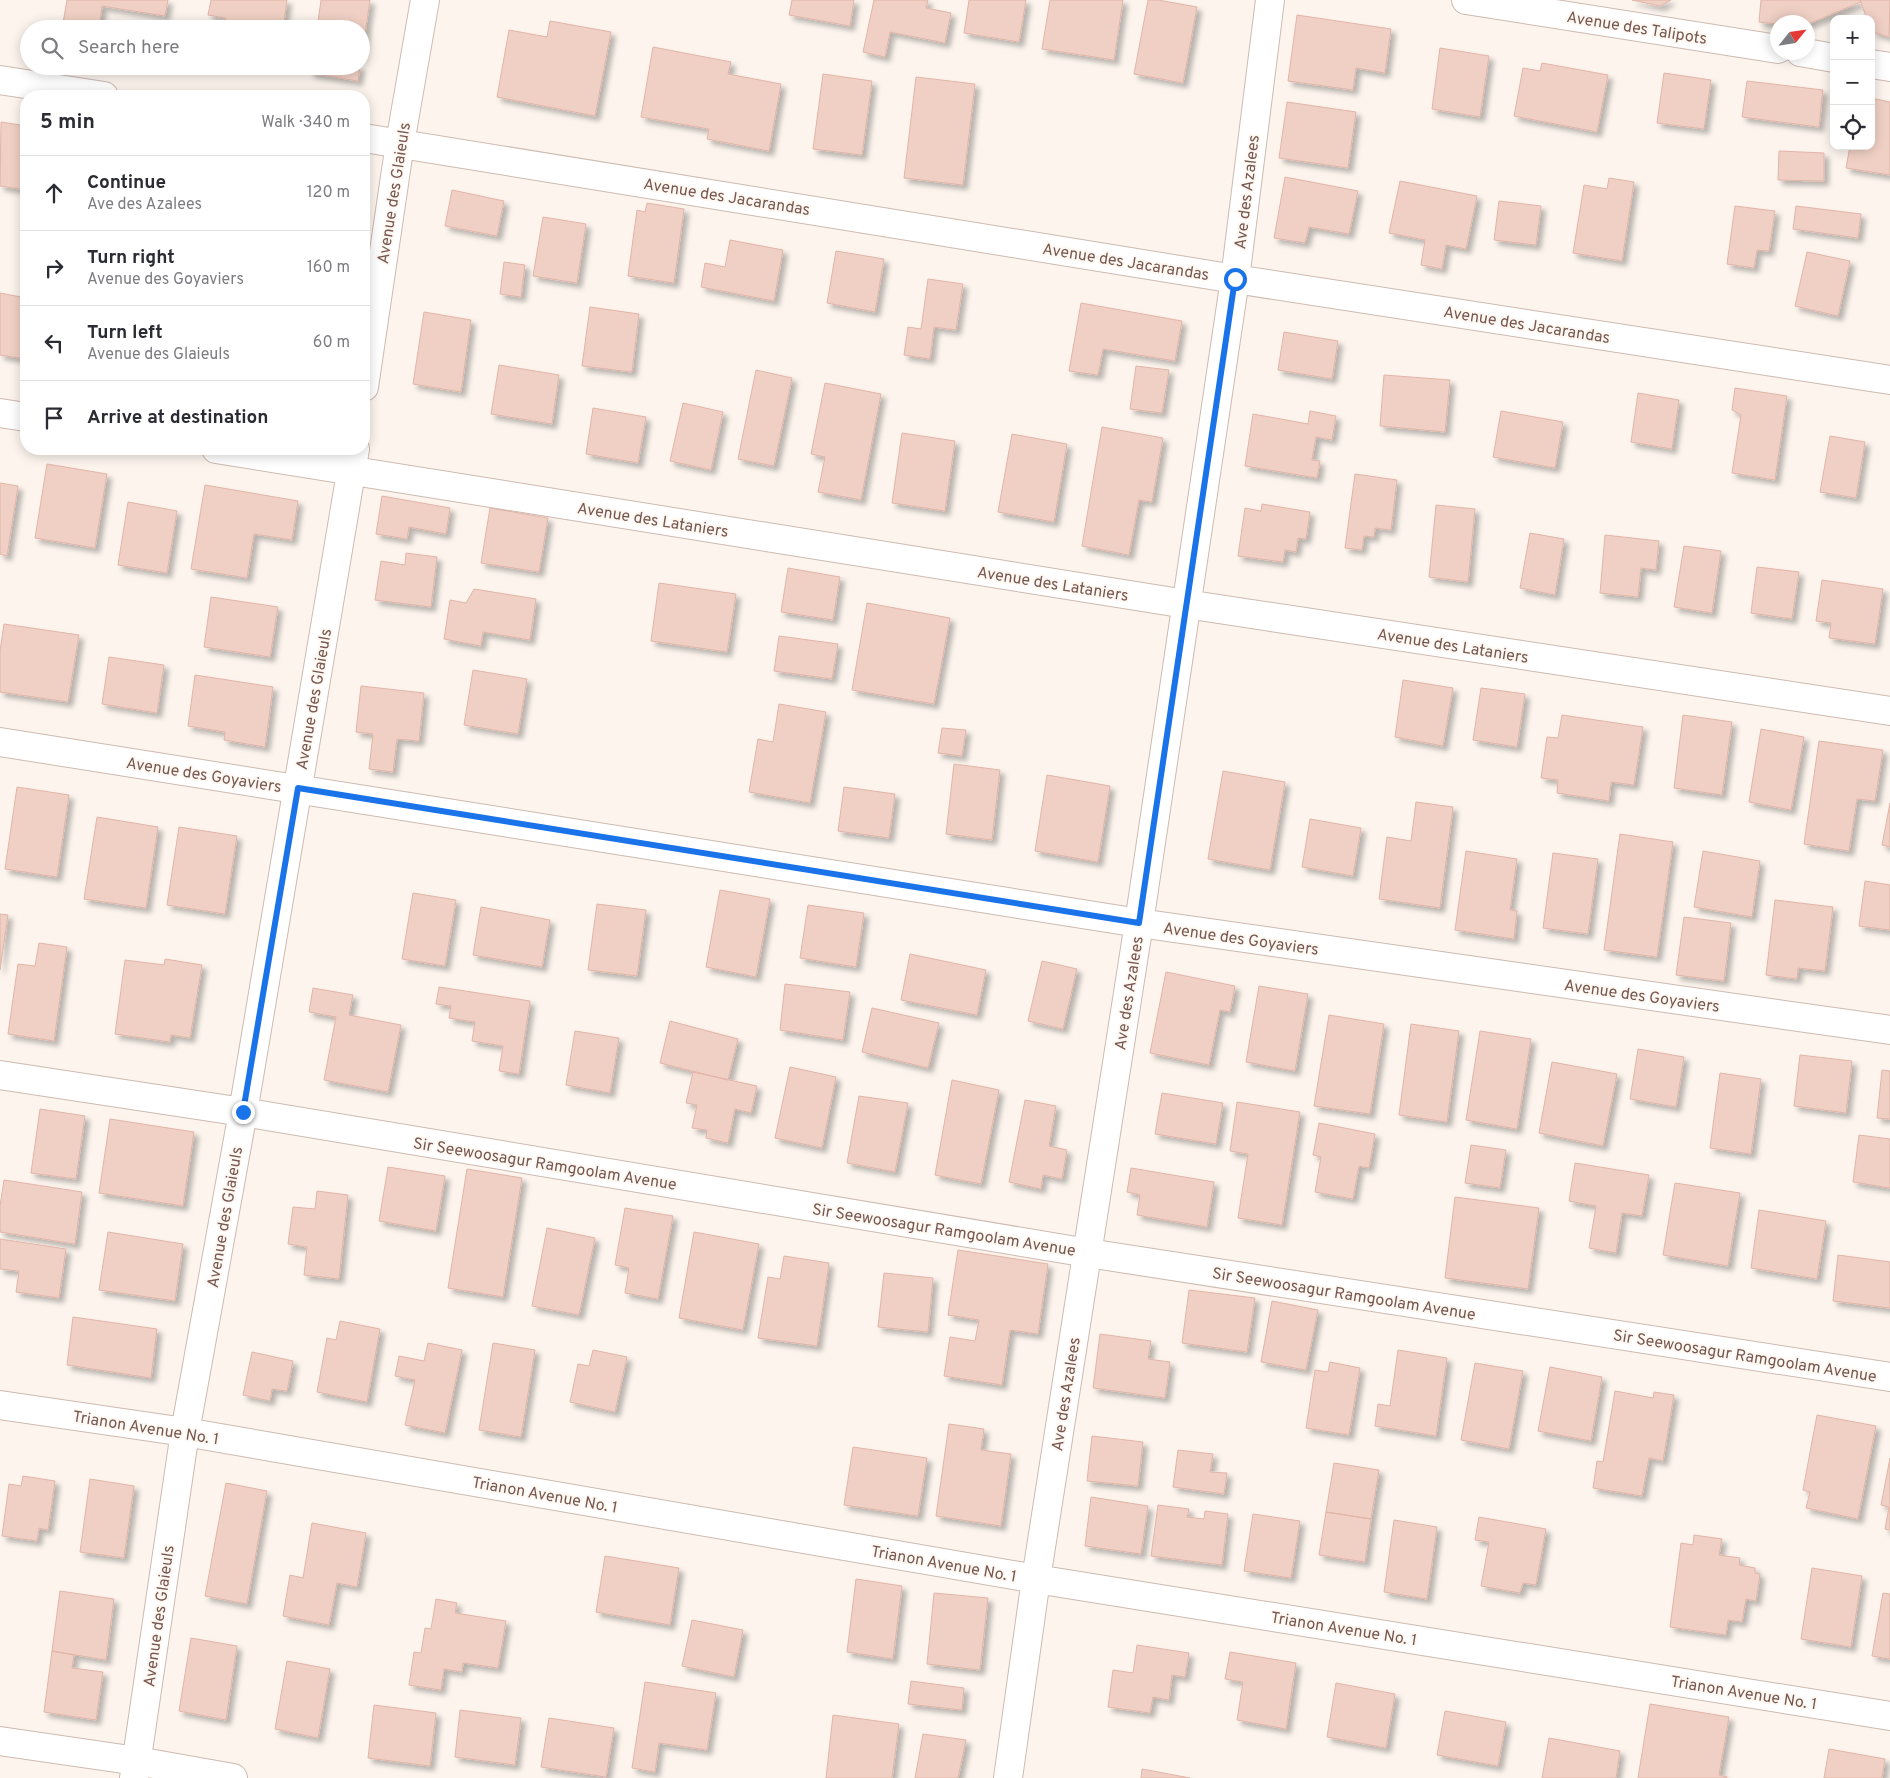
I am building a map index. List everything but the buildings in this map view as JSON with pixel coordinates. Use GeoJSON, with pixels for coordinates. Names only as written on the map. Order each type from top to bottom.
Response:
{"type":"FeatureCollection","features":[{"type":"Feature","properties":{"kind":"street","name":"Avenue des Glaieuls"},"geometry":{"type":"LineString","coordinates":[[370,346],[400,143],[425,0]]}},
{"type":"Feature","properties":{"kind":"street","name":"Ave des Azalees"},"geometry":{"type":"LineString","coordinates":[[1008,1778],[1036,1579],[1139,923],[1235,279],[1270,0]]}},
{"type":"Feature","properties":{"kind":"street","name":"Avenue des Talipots"},"geometry":{"type":"LineString","coordinates":[[1466,0],[1770,48]]}},
{"type":"Feature","properties":{"kind":"street"},"geometry":{"type":"LineString","coordinates":[[1815,55],[1830,57]]}},
{"type":"Feature","properties":{"kind":"street"},"geometry":{"type":"LineString","coordinates":[[1875,65],[1890,67]]}},
{"type":"Feature","properties":{"kind":"street"},"geometry":{"type":"LineString","coordinates":[[0,80],[65,90]]}},
{"type":"Feature","properties":{"kind":"street","name":"Avenue des Jacarandas"},"geometry":{"type":"LineString","coordinates":[[370,139],[1235,279],[1890,380]]}},
{"type":"Feature","properties":{"kind":"street"},"geometry":{"type":"LineString","coordinates":[[0,413],[20,416]]}},
{"type":"Feature","properties":{"kind":"street","name":"Avenue des Lataniers"},"geometry":{"type":"LineString","coordinates":[[291,455],[353,460],[1186,604],[1890,711]]}},
{"type":"Feature","properties":{"kind":"street","name":"Avenue des Glaieuls"},"geometry":{"type":"LineString","coordinates":[[135,1770],[185,1432],[243,1112],[353,460]]}},
{"type":"Feature","properties":{"kind":"street","name":"Avenue des Goyaviers"},"geometry":{"type":"LineString","coordinates":[[0,742],[1139,923],[1890,1030]]}},
{"type":"Feature","properties":{"kind":"street","name":"Sir Seewoosagur Ramgoolam Avenue"},"geometry":{"type":"LineString","coordinates":[[0,1075],[243,1112],[1088,1253],[1890,1377]]}},
{"type":"Feature","properties":{"kind":"street","name":"Trianon Avenue No. 1"},"geometry":{"type":"LineString","coordinates":[[0,1405],[185,1432],[1036,1579],[1890,1716]]}},
{"type":"Feature","properties":{"kind":"street"},"geometry":{"type":"LineString","coordinates":[[0,1741],[135,1770],[233,1778]]}},
{"type":"Feature","properties":{"kind":"route"},"geometry":{"type":"LineString","coordinates":[[243,1112],[298,788],[1139,923],[1235,279]]}}]}
